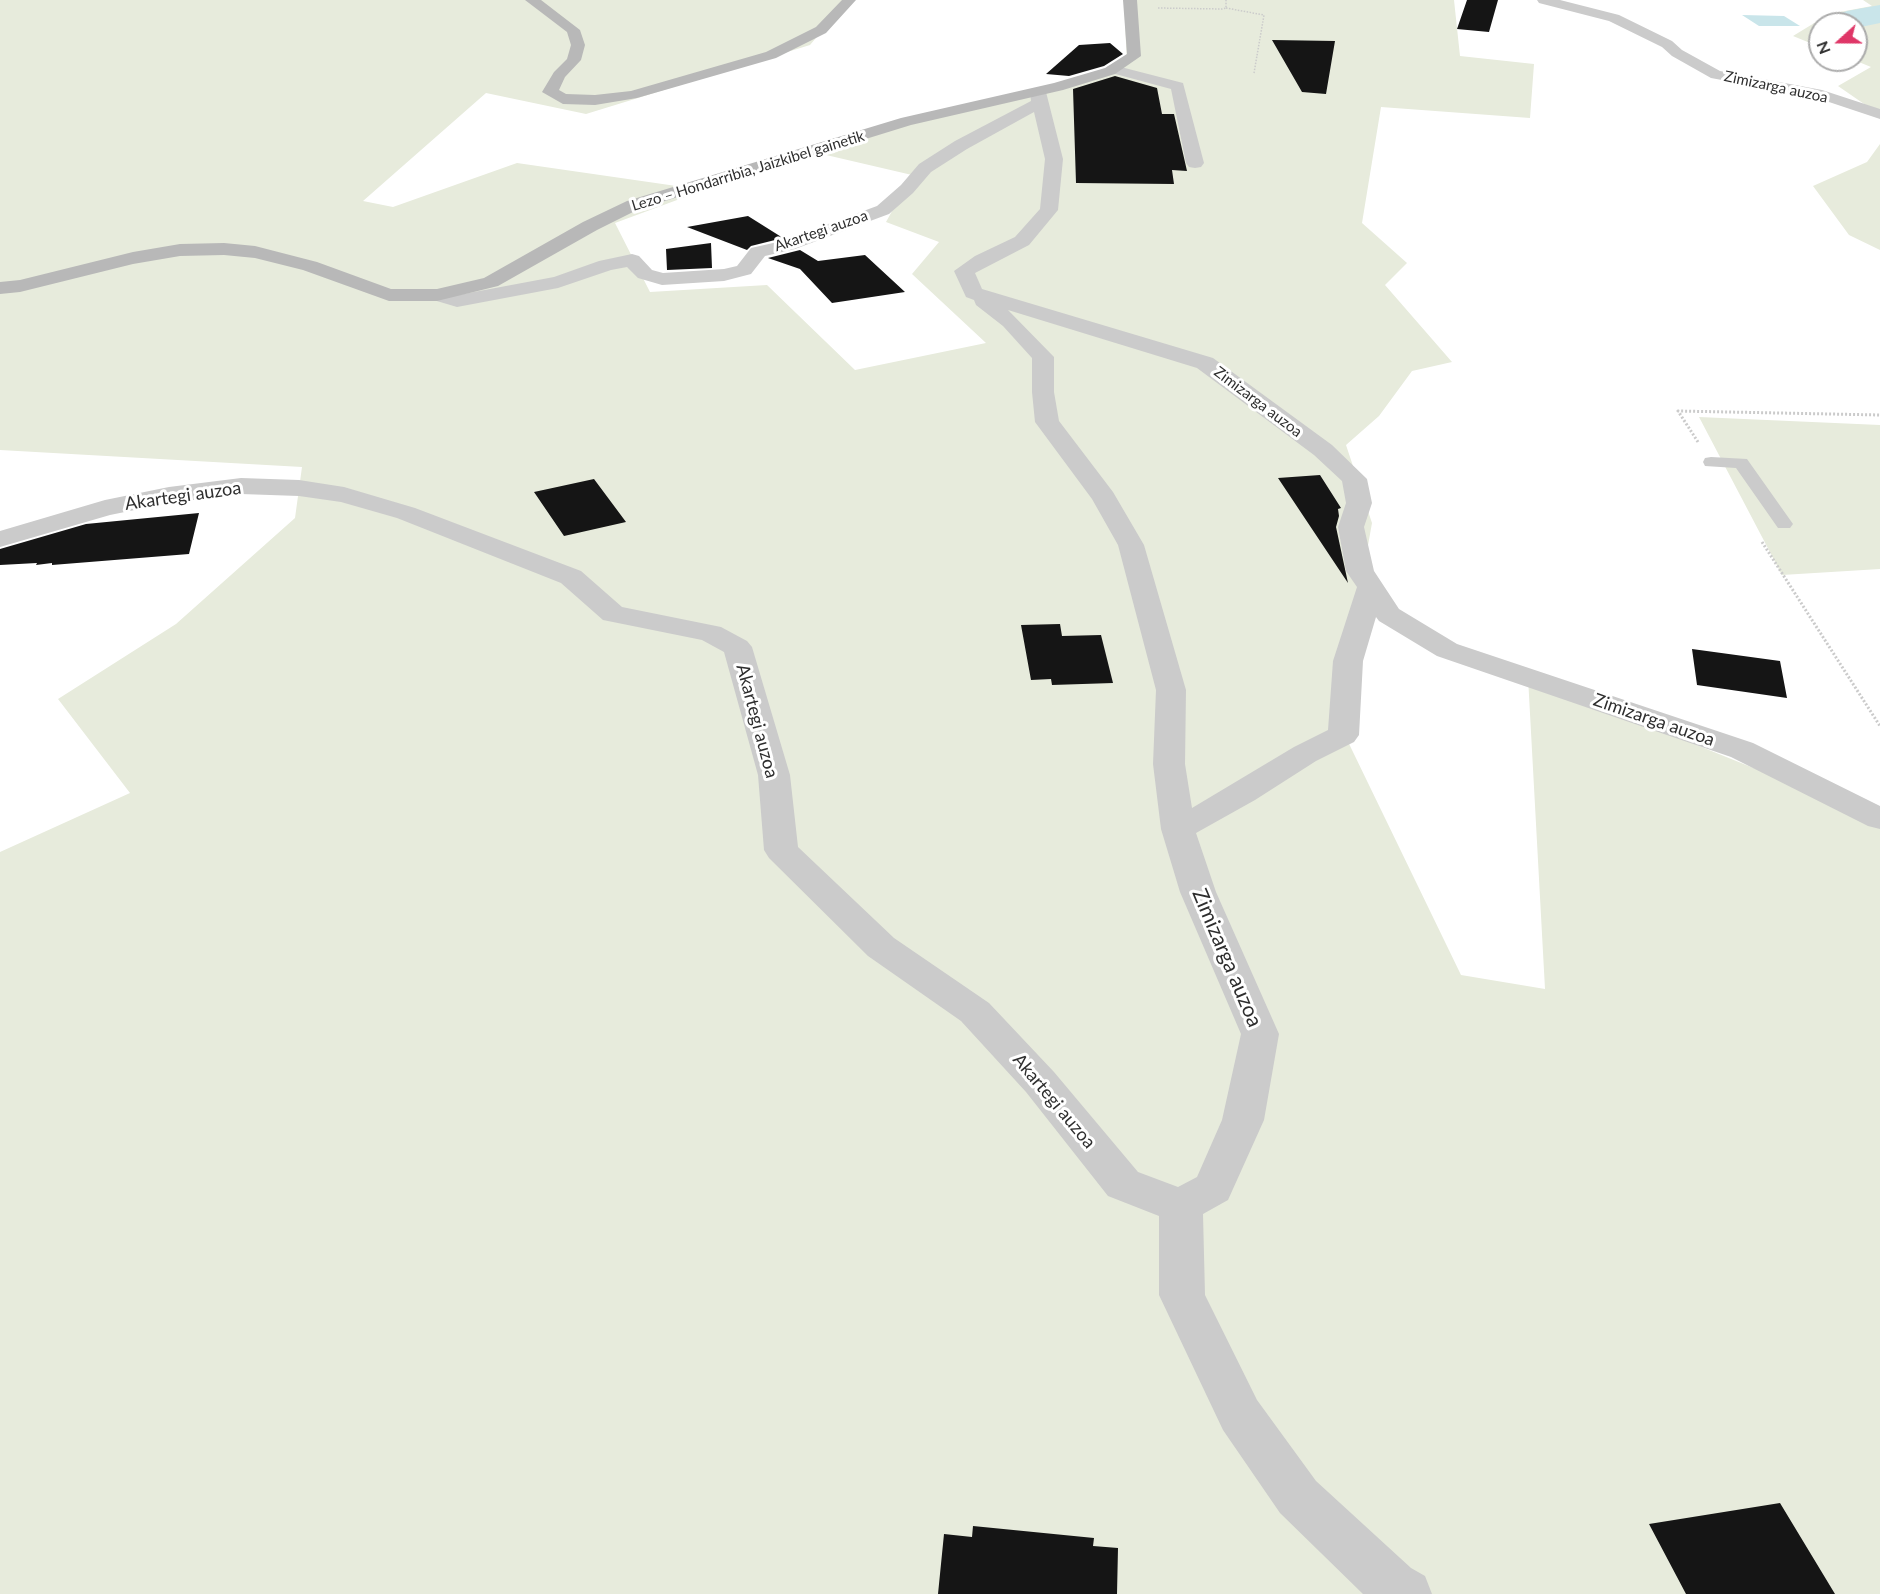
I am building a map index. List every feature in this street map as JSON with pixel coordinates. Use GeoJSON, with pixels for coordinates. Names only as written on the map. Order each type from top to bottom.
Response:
{"type":"FeatureCollection","features":[{"type":"Feature","properties":{"kind":"street"},"geometry":{"type":"LineString","coordinates":[[532,0],[573,30],[579,45],[574,60],[560,75],[550,92],[563,99],[596,100],[632,95],[771,55],[821,30],[849,0]]}},
{"type":"Feature","properties":{"kind":"street","name":"Zimizarga auzoa"},"geometry":{"type":"LineString","coordinates":[[1544,0],[1614,18],[1667,44],[1677,53],[1716,75],[1817,93],[1880,114]]}},
{"type":"Feature","properties":{"kind":"street","name":"Lezo – Hondarribia, Jaizkibel gainetik"},"geometry":{"type":"LineString","coordinates":[[0,288],[20,286],[133,258],[180,250],[224,249],[255,252],[310,266],[389,295],[437,295],[490,282],[590,226],[633,205],[907,121],[1038,98],[1113,69],[1134,56],[1130,4]]}},
{"type":"Feature","properties":{"kind":"street"},"geometry":{"type":"LineString","coordinates":[[1113,69],[1178,86],[1195,163]]}},
{"type":"Feature","properties":{"kind":"street"},"geometry":{"type":"LineString","coordinates":[[973,293],[964,271],[1022,241],[1049,210],[1054,159],[1038,98]]}},
{"type":"Feature","properties":{"kind":"street","name":"Akartegi auzoa"},"geometry":{"type":"LineString","coordinates":[[437,295],[457,301],[558,282],[606,265],[632,260],[645,274],[662,279],[724,275],[744,270],[758,252],[788,245],[883,210],[907,189],[925,168],[1038,98]]}},
{"type":"Feature","properties":{"kind":"street","name":"Zimizarga auzoa"},"geometry":{"type":"LineString","coordinates":[[973,293],[1205,363],[1323,450],[1354,479],[1359,503],[1352,527],[1360,571],[1389,615],[1447,651],[1742,750],[1880,819]]}},
{"type":"Feature","properties":{"kind":"street","name":"Zimizarga auzoa"},"geometry":{"type":"LineString","coordinates":[[973,293],[1010,322],[1043,357],[1043,392],[1047,422],[1104,497],[1131,546],[1172,690],[1169,764],[1178,829],[1198,892],[1260,1034],[1243,1120],[1213,1188],[1181,1206]]}},
{"type":"Feature","properties":{"kind":"street","name":"Akartegi auzoa"},"geometry":{"type":"LineString","coordinates":[[0,539],[105,508],[169,495],[241,486],[299,488],[344,495],[406,513],[571,578],[613,614],[711,633],[736,647],[774,775],[781,850],[881,947],[975,1012],[1040,1082],[1123,1184],[1181,1206]]}},
{"type":"Feature","properties":{"kind":"street"},"geometry":{"type":"LineString","coordinates":[[1178,829],[1243,793],[1305,754],[1343,735],[1348,661],[1371,587]]}},
{"type":"Feature","properties":{"kind":"street"},"geometry":{"type":"LineString","coordinates":[[1181,1206],[1182,1295],[1240,1415],[1298,1497],[1392,1586],[1406,1594]]}},
{"type":"Feature","properties":{"kind":"lane"},"geometry":{"type":"LineString","coordinates":[[1711,462],[1741,463],[1784,524]]}},
{"type":"Feature","properties":{"kind":"path"},"geometry":{"type":"LineString","coordinates":[[1226,0],[1226,8]]}},
{"type":"Feature","properties":{"kind":"path"},"geometry":{"type":"LineString","coordinates":[[1130,4],[1240,8],[1264,15],[1254,73]]}},
{"type":"Feature","properties":{"kind":"shaded area"},"geometry":{"type":"Polygon","coordinates":[[[0,0],[848,0],[810,45],[586,114],[486,93],[363,201],[393,207],[517,163],[704,190],[615,223],[650,292],[767,285],[855,370],[986,343],[912,274],[939,242],[886,222],[912,175],[809,151],[1127,65],[1124,0],[1454,0],[1460,56],[1534,64],[1530,118],[1381,107],[1362,223],[1407,263],[1385,285],[1452,362],[1412,371],[1379,416],[1346,445],[1372,523],[1337,719],[1461,975],[1545,989],[1528,677],[1880,819],[1880,1594],[0,1594],[0,852],[130,793],[58,699],[176,624],[295,518],[302,467],[0,450],[0,0]]]}},
{"type":"Feature","properties":{"kind":"shaded area"},"geometry":{"type":"Polygon","coordinates":[[[1863,0],[1880,0],[1880,115],[1838,86],[1862,72],[1868,72],[1871,67],[1868,66],[1868,12],[1840,12],[1872,6],[1863,0]]]}},
{"type":"Feature","properties":{"kind":"shaded area"},"geometry":{"type":"Polygon","coordinates":[[[1808,27],[1808,42],[1793,36],[1808,27]]]}},
{"type":"Feature","properties":{"kind":"shaded area"},"geometry":{"type":"Polygon","coordinates":[[[1880,144],[1880,250],[1849,235],[1813,186],[1867,162],[1880,144]]]}},
{"type":"Feature","properties":{"kind":"shaded area"},"geometry":{"type":"Polygon","coordinates":[[[1699,417],[1880,425],[1880,569],[1782,575],[1699,417]]]}},
{"type":"Feature","properties":{"kind":"water"},"geometry":{"type":"Polygon","coordinates":[[[1742,15],[1784,16],[1800,26],[1759,26],[1742,15]]]}},
{"type":"Feature","properties":{"kind":"building"},"geometry":{"type":"Polygon","coordinates":[[[1467,0],[1498,0],[1489,32],[1457,29],[1467,0]]]}},
{"type":"Feature","properties":{"kind":"building"},"geometry":{"type":"Polygon","coordinates":[[[1272,40],[1335,41],[1326,94],[1302,92],[1272,40]]]}},
{"type":"Feature","properties":{"kind":"building"},"geometry":{"type":"Polygon","coordinates":[[[1110,43],[1123,54],[1104,66],[1069,76],[1046,74],[1079,45],[1110,43]]]}},
{"type":"Feature","properties":{"kind":"building"},"geometry":{"type":"Polygon","coordinates":[[[1115,76],[1157,88],[1162,114],[1174,114],[1187,171],[1172,170],[1174,184],[1076,183],[1073,89],[1115,76]]]}},
{"type":"Feature","properties":{"kind":"building"},"geometry":{"type":"Polygon","coordinates":[[[748,216],[783,238],[751,246],[747,250],[687,227],[748,216]]]}},
{"type":"Feature","properties":{"kind":"building"},"geometry":{"type":"Polygon","coordinates":[[[711,243],[712,268],[667,270],[666,249],[711,243]]]}},
{"type":"Feature","properties":{"kind":"building"},"geometry":{"type":"Polygon","coordinates":[[[800,250],[818,261],[865,255],[905,292],[832,303],[800,269],[768,258],[800,250]]]}},
{"type":"Feature","properties":{"kind":"building"},"geometry":{"type":"Polygon","coordinates":[[[1320,475],[1341,508],[1338,509],[1336,527],[1348,583],[1278,478],[1320,475]]]}},
{"type":"Feature","properties":{"kind":"building"},"geometry":{"type":"Polygon","coordinates":[[[594,479],[626,522],[564,536],[534,492],[594,479]]]}},
{"type":"Feature","properties":{"kind":"building"},"geometry":{"type":"Polygon","coordinates":[[[199,513],[189,554],[52,565],[52,563],[36,565],[37,563],[0,565],[0,549],[86,524],[199,513]]]}},
{"type":"Feature","properties":{"kind":"building"},"geometry":{"type":"Polygon","coordinates":[[[1060,624],[1062,636],[1101,635],[1113,683],[1052,685],[1051,679],[1031,680],[1021,625],[1060,624]]]}},
{"type":"Feature","properties":{"kind":"building"},"geometry":{"type":"Polygon","coordinates":[[[1692,649],[1780,661],[1787,698],[1697,685],[1692,649]]]}},
{"type":"Feature","properties":{"kind":"building"},"geometry":{"type":"Polygon","coordinates":[[[1780,1503],[1835,1594],[1686,1594],[1649,1524],[1780,1503]]]}},
{"type":"Feature","properties":{"kind":"building"},"geometry":{"type":"Polygon","coordinates":[[[973,1526],[1094,1538],[1093,1546],[1118,1548],[1117,1594],[938,1594],[944,1534],[972,1537],[973,1526]]]}},
{"type":"Feature","properties":{"kind":"waterway"},"geometry":{"type":"LineString","coordinates":[[1868,16],[1880,14]]}}]}
